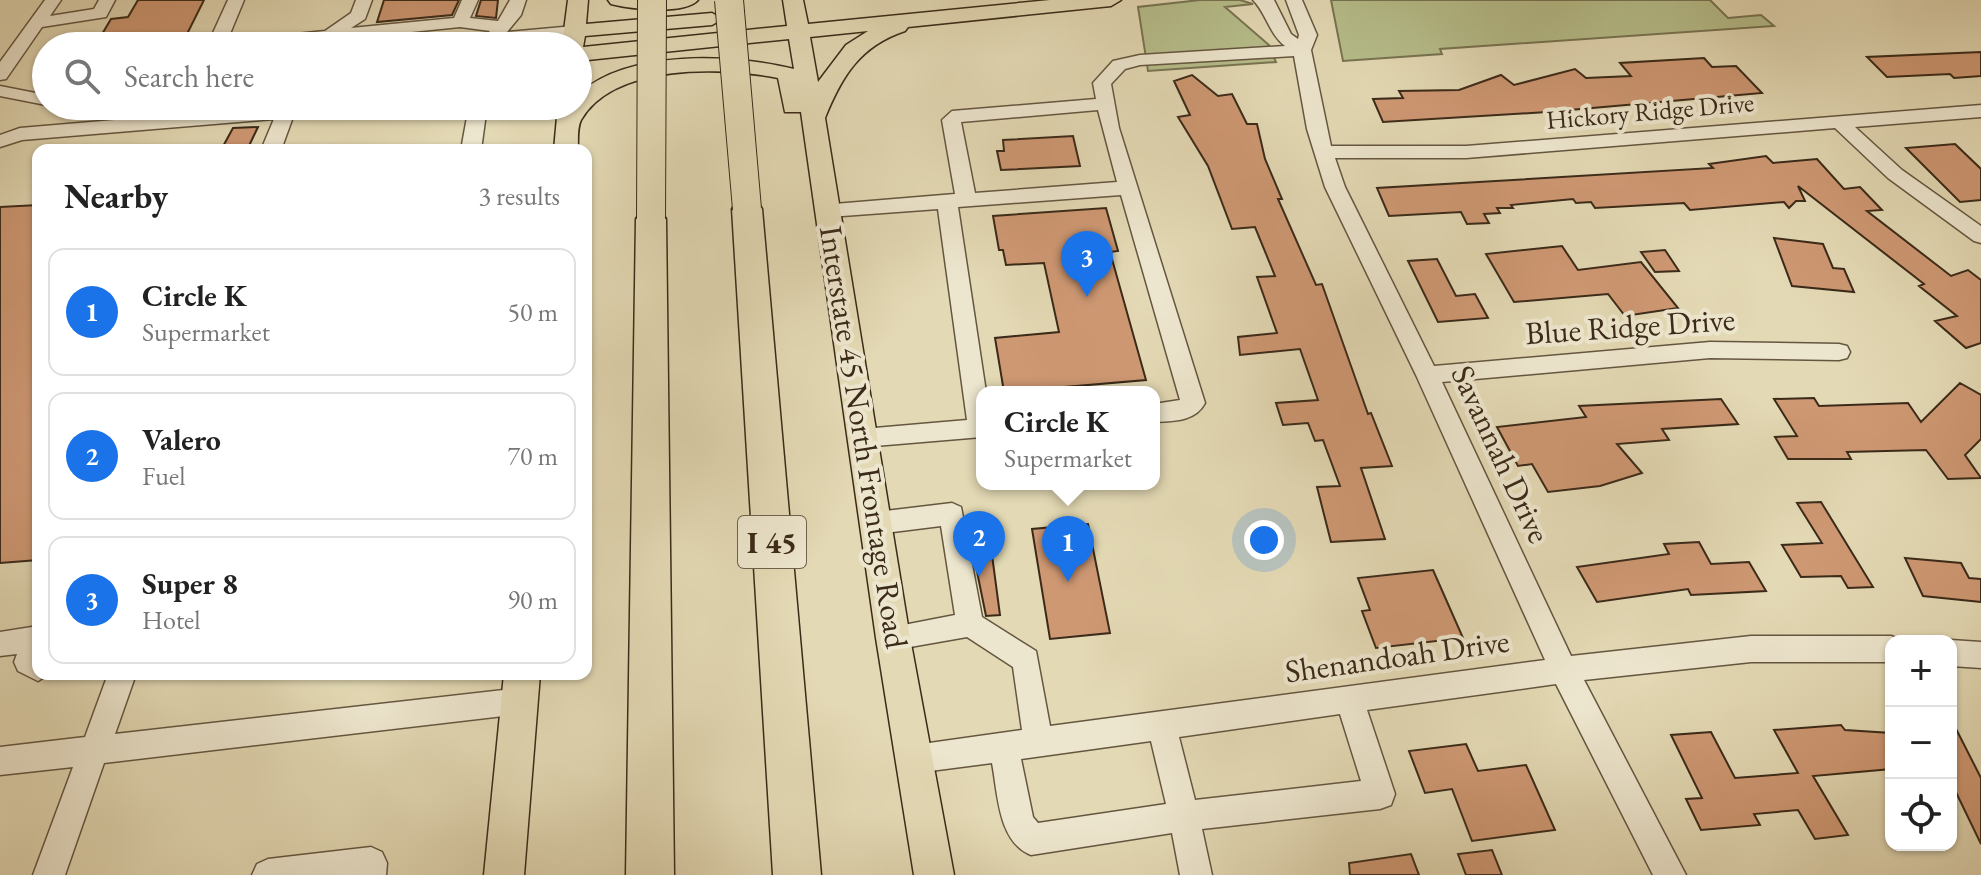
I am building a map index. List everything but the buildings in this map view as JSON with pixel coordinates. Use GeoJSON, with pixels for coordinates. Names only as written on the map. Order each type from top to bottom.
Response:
{"type":"FeatureCollection","features":[{"type":"Feature","properties":{"kind":"highway"},"geometry":{"type":"LineString","coordinates":[[650,875],[652,0]]}},
{"type":"Feature","properties":{"kind":"highway","name":"I 45"},"geometry":{"type":"LineString","coordinates":[[729,0],[797,875]]}},
{"type":"Feature","properties":{"kind":"main road"},"geometry":{"type":"LineString","coordinates":[[574,32],[578,0]]}},
{"type":"Feature","properties":{"kind":"main road"},"geometry":{"type":"LineString","coordinates":[[618,0],[638,4],[688,0]]}},
{"type":"Feature","properties":{"kind":"main road"},"geometry":{"type":"LineString","coordinates":[[592,36],[901,0]]}},
{"type":"Feature","properties":{"kind":"main road"},"geometry":{"type":"LineString","coordinates":[[592,51],[795,14],[947,16],[1111,0]]}},
{"type":"Feature","properties":{"kind":"main road","name":"Interstate 45 North Frontage Road"},"geometry":{"type":"LineString","coordinates":[[795,14],[829,210],[893,638],[934,875]]}},
{"type":"Feature","properties":{"kind":"main road"},"geometry":{"type":"LineString","coordinates":[[592,94],[606,84],[667,69],[714,64],[763,67],[788,74],[795,115],[812,121],[829,77],[852,50],[890,29],[947,16]]}},
{"type":"Feature","properties":{"kind":"main road"},"geometry":{"type":"LineString","coordinates":[[566,144],[568,120]]}},
{"type":"Feature","properties":{"kind":"main road"},"geometry":{"type":"LineString","coordinates":[[504,875],[521,688]]}},
{"type":"Feature","properties":{"kind":"street"},"geometry":{"type":"LineString","coordinates":[[0,75],[53,0]]}},
{"type":"Feature","properties":{"kind":"street"},"geometry":{"type":"LineString","coordinates":[[37,23],[89,17],[100,13],[107,0]]}},
{"type":"Feature","properties":{"kind":"street"},"geometry":{"type":"LineString","coordinates":[[222,32],[236,0]]}},
{"type":"Feature","properties":{"kind":"street"},"geometry":{"type":"LineString","coordinates":[[335,32],[359,15],[364,0]]}},
{"type":"Feature","properties":{"kind":"street"},"geometry":{"type":"LineString","coordinates":[[460,22],[470,0]]}},
{"type":"Feature","properties":{"kind":"street"},"geometry":{"type":"LineString","coordinates":[[389,32],[460,22],[498,32],[513,15],[518,0]]}},
{"type":"Feature","properties":{"kind":"street"},"geometry":{"type":"LineString","coordinates":[[1261,0],[1268,4],[1284,37],[1302,50]]}},
{"type":"Feature","properties":{"kind":"street","name":"Savannah Drive"},"geometry":{"type":"LineString","coordinates":[[1294,0],[1308,35],[1302,50],[1322,152],[1350,221],[1427,375],[1563,669],[1670,875]]}},
{"type":"Feature","properties":{"kind":"street"},"geometry":{"type":"LineString","coordinates":[[1160,413],[1181,411],[1193,403],[1129,188],[1102,83],[1119,65],[1140,60],[1302,50]]}},
{"type":"Feature","properties":{"kind":"street"},"geometry":{"type":"LineString","coordinates":[[0,90],[32,87]]}},
{"type":"Feature","properties":{"kind":"street"},"geometry":{"type":"LineString","coordinates":[[0,90],[32,97]]}},
{"type":"Feature","properties":{"kind":"street"},"geometry":{"type":"LineString","coordinates":[[976,386],[956,201],[951,120],[959,115],[1106,104]]}},
{"type":"Feature","properties":{"kind":"street","name":"Hickory Ridge Drive"},"geometry":{"type":"LineString","coordinates":[[1322,152],[1466,152],[1981,111]]}},
{"type":"Feature","properties":{"kind":"street"},"geometry":{"type":"LineString","coordinates":[[0,141],[20,134],[176,120]]}},
{"type":"Feature","properties":{"kind":"street"},"geometry":{"type":"LineString","coordinates":[[273,144],[283,120]]}},
{"type":"Feature","properties":{"kind":"street"},"geometry":{"type":"LineString","coordinates":[[472,144],[476,120]]}},
{"type":"Feature","properties":{"kind":"street"},"geometry":{"type":"LineString","coordinates":[[1838,121],[1895,174],[1981,236]]}},
{"type":"Feature","properties":{"kind":"street"},"geometry":{"type":"LineString","coordinates":[[829,210],[1129,188]]}},
{"type":"Feature","properties":{"kind":"street","name":"Blue Ridge Drive"},"geometry":{"type":"LineString","coordinates":[[1427,375],[1698,351],[1839,352]]}},
{"type":"Feature","properties":{"kind":"street"},"geometry":{"type":"LineString","coordinates":[[863,438],[976,428]]}},
{"type":"Feature","properties":{"kind":"street"},"geometry":{"type":"LineString","coordinates":[[877,523],[952,514],[970,624]]}},
{"type":"Feature","properties":{"kind":"street"},"geometry":{"type":"LineString","coordinates":[[893,638],[970,624],[1026,660],[1038,742]]}},
{"type":"Feature","properties":{"kind":"street"},"geometry":{"type":"LineString","coordinates":[[0,644],[32,639]]}},
{"type":"Feature","properties":{"kind":"street","name":"Shenandoah Drive"},"geometry":{"type":"LineString","coordinates":[[915,759],[1563,669],[1751,649],[1885,649]]}},
{"type":"Feature","properties":{"kind":"street"},"geometry":{"type":"LineString","coordinates":[[1957,653],[1981,655]]}},
{"type":"Feature","properties":{"kind":"street"},"geometry":{"type":"LineString","coordinates":[[49,875],[120,680]]}},
{"type":"Feature","properties":{"kind":"street"},"geometry":{"type":"LineString","coordinates":[[0,761],[521,688]]}},
{"type":"Feature","properties":{"kind":"street"},"geometry":{"type":"LineString","coordinates":[[1004,746],[1019,824],[1031,840],[1184,816],[1380,794],[1349,699]]}},
{"type":"Feature","properties":{"kind":"street"},"geometry":{"type":"LineString","coordinates":[[1162,726],[1196,875]]}},
{"type":"Feature","properties":{"kind":"street"},"geometry":{"type":"LineString","coordinates":[[268,875],[371,863],[370,875]]}},
{"type":"Feature","properties":{"kind":"green space"},"geometry":{"type":"Polygon","coordinates":[[[1200,0],[1240,0],[1253,4],[1225,7],[1269,45],[1276,62],[1148,71],[1138,7],[1200,0]]]}},
{"type":"Feature","properties":{"kind":"green space"},"geometry":{"type":"Polygon","coordinates":[[[1331,0],[1710,0],[1728,18],[1761,15],[1774,26],[1440,49],[1442,54],[1343,61],[1331,0]]]}},
{"type":"Feature","properties":{"kind":"place","name":"Super 8"},"geometry":{"type":"Point","coordinates":[1087,297]}},
{"type":"Feature","properties":{"kind":"place","name":"Valero"},"geometry":{"type":"Point","coordinates":[979,577]}},
{"type":"Feature","properties":{"kind":"place","name":"Circle K"},"geometry":{"type":"Point","coordinates":[1068,582]}}]}
